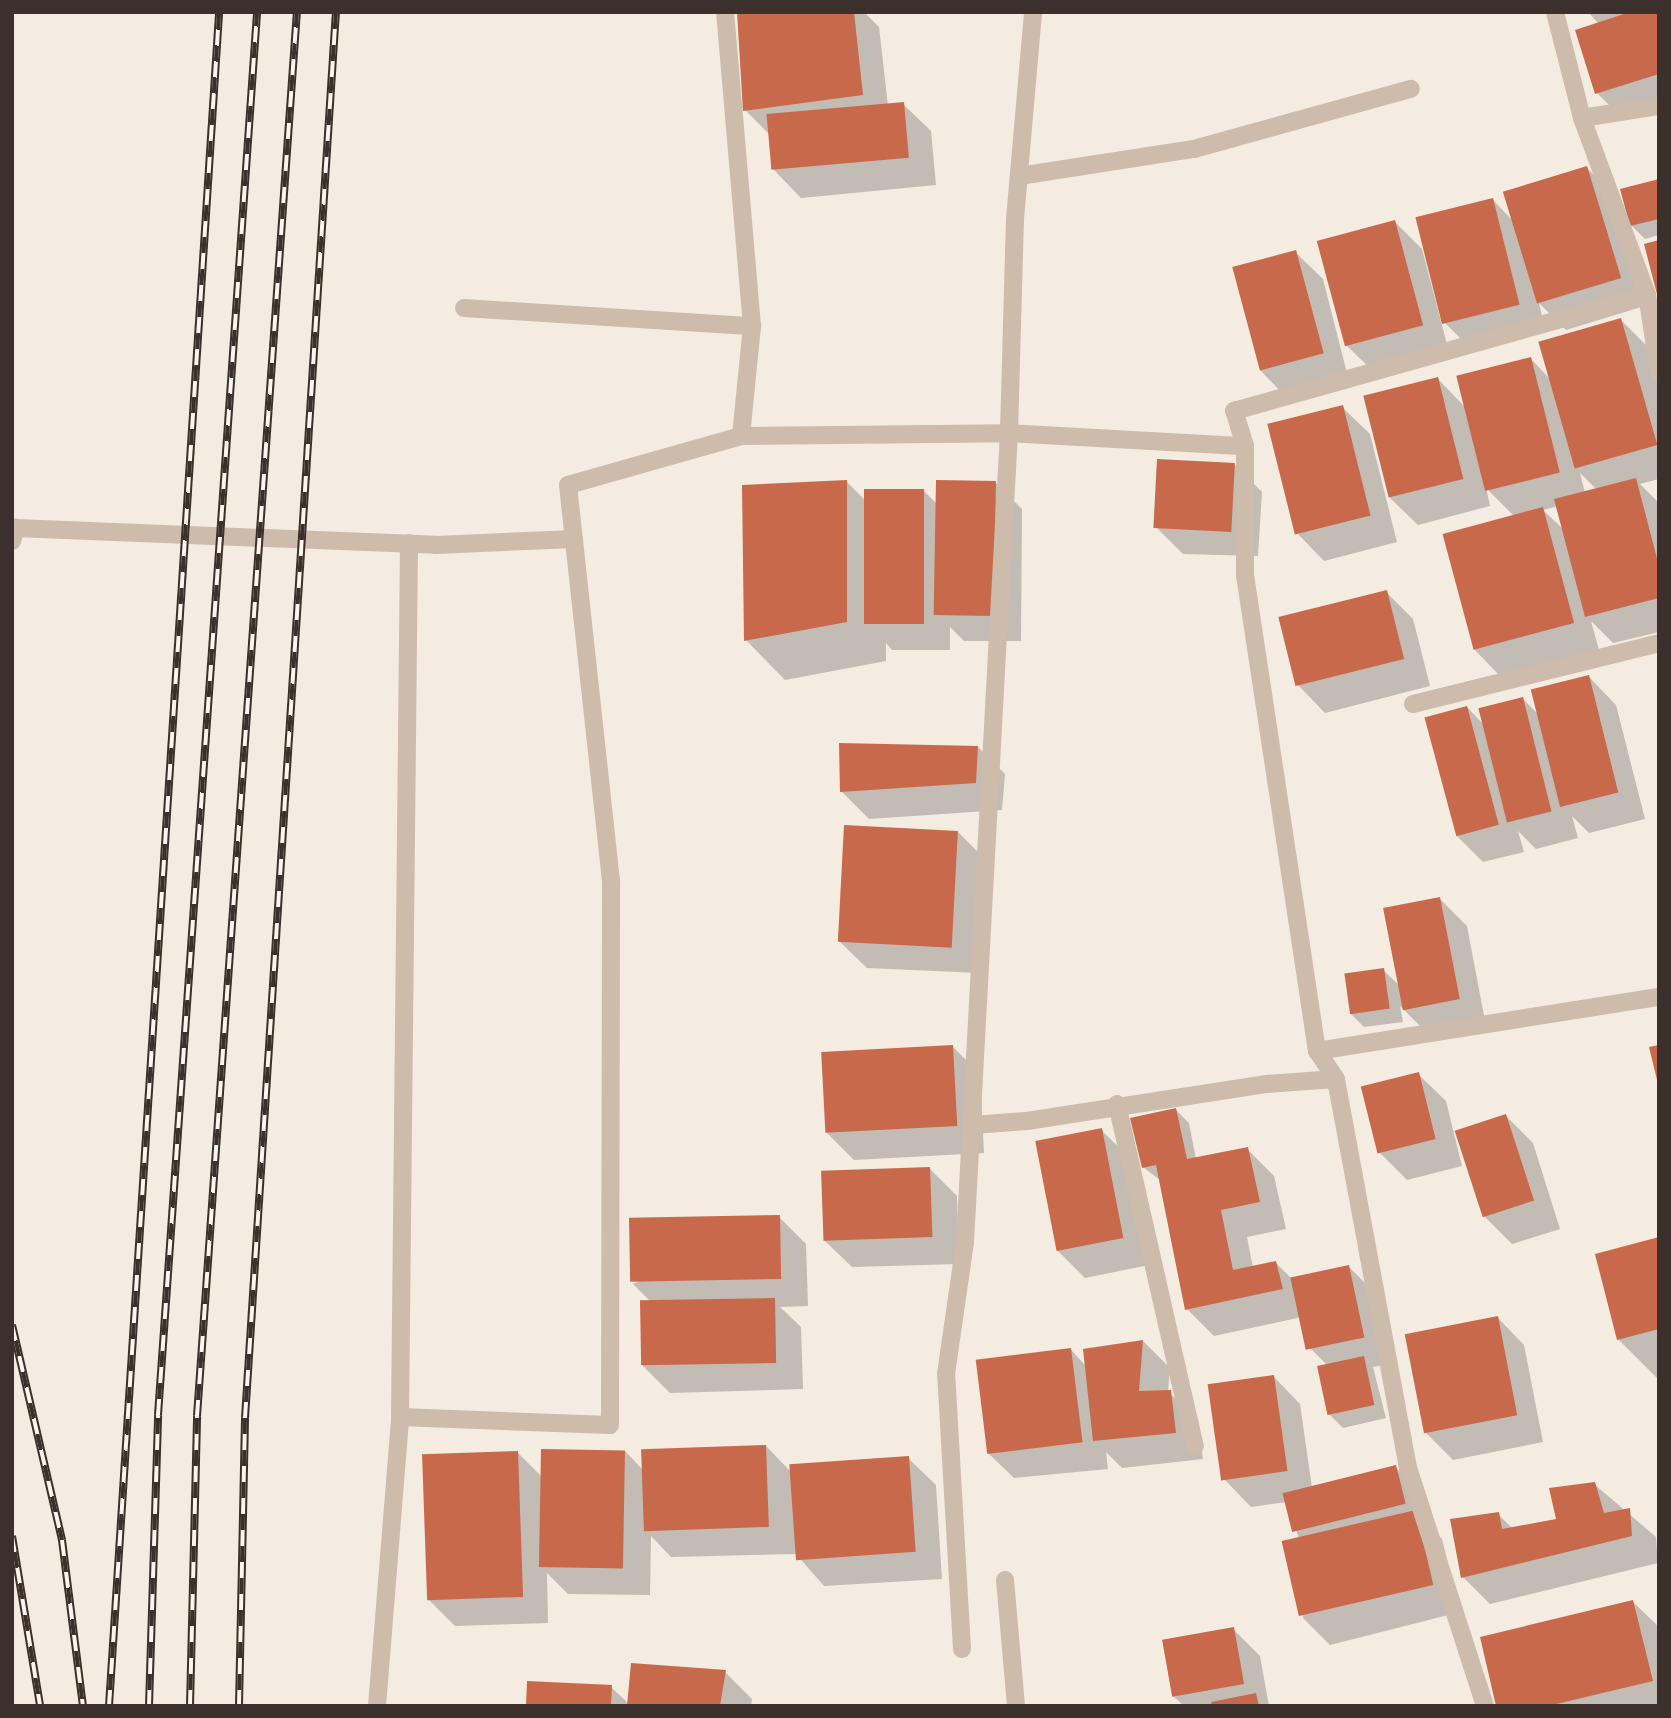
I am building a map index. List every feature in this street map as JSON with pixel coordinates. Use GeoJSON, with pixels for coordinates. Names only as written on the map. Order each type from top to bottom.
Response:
{"type":"FeatureCollection","features":[{"type":"Feature","properties":{"kind":"lane"},"geometry":{"type":"LineString","coordinates":[[725,12],[752,326],[741,436]]}},
{"type":"Feature","properties":{"kind":"lane"},"geometry":{"type":"LineString","coordinates":[[962,1649],[946,1374],[965,1242],[1009,433],[1019,176],[1033,12]]}},
{"type":"Feature","properties":{"kind":"lane"},"geometry":{"type":"LineString","coordinates":[[1555,12],[1582,118],[1647,295],[1659,372]]}},
{"type":"Feature","properties":{"kind":"lane"},"geometry":{"type":"LineString","coordinates":[[1019,176],[1194,149],[1411,89]]}},
{"type":"Feature","properties":{"kind":"lane"},"geometry":{"type":"LineString","coordinates":[[1582,118],[1659,106]]}},
{"type":"Feature","properties":{"kind":"lane"},"geometry":{"type":"LineString","coordinates":[[1485,1706],[1408,1468],[1336,1079],[1317,1051],[1245,575],[1245,446],[1234,411],[1647,295]]}},
{"type":"Feature","properties":{"kind":"lane"},"geometry":{"type":"LineString","coordinates":[[464,308],[752,326]]}},
{"type":"Feature","properties":{"kind":"lane"},"geometry":{"type":"LineString","coordinates":[[400,1417],[611,1425],[611,881],[568,485],[741,436],[1009,433],[1245,446]]}},
{"type":"Feature","properties":{"kind":"lane"},"geometry":{"type":"LineString","coordinates":[[12,541],[16,528],[410,544],[574,538]]}},
{"type":"Feature","properties":{"kind":"lane"},"geometry":{"type":"LineString","coordinates":[[377,1706],[400,1417],[410,544]]}},
{"type":"Feature","properties":{"kind":"lane"},"geometry":{"type":"LineString","coordinates":[[1413,705],[1659,643]]}},
{"type":"Feature","properties":{"kind":"lane"},"geometry":{"type":"LineString","coordinates":[[1317,1051],[1659,997]]}},
{"type":"Feature","properties":{"kind":"lane"},"geometry":{"type":"LineString","coordinates":[[972,1125],[1027,1121],[1117,1104],[1336,1079]]}},
{"type":"Feature","properties":{"kind":"lane"},"geometry":{"type":"LineString","coordinates":[[1117,1104],[1195,1446]]}},
{"type":"Feature","properties":{"kind":"lane"},"geometry":{"type":"LineString","coordinates":[[1004,1580],[1016,1706]]}},
{"type":"Feature","properties":{"kind":"building"},"geometry":{"type":"Polygon","coordinates":[[[737,12],[854,12],[863,95],[743,111],[737,12]]]}},
{"type":"Feature","properties":{"kind":"building"},"geometry":{"type":"Polygon","coordinates":[[[1630,12],[1658,12],[1659,74],[1595,94],[1575,30],[1630,12]]]}},
{"type":"Feature","properties":{"kind":"building"},"geometry":{"type":"Polygon","coordinates":[[[904,102],[909,158],[771,170],[767,114],[904,102]]]}},
{"type":"Feature","properties":{"kind":"building"},"geometry":{"type":"Polygon","coordinates":[[[1587,166],[1621,278],[1537,304],[1503,192],[1587,166]]]}},
{"type":"Feature","properties":{"kind":"building"},"geometry":{"type":"Polygon","coordinates":[[[1659,179],[1659,219],[1630,226],[1620,189],[1659,179]]]}},
{"type":"Feature","properties":{"kind":"building"},"geometry":{"type":"Polygon","coordinates":[[[1493,198],[1520,305],[1442,324],[1415,217],[1493,198]]]}},
{"type":"Feature","properties":{"kind":"building"},"geometry":{"type":"Polygon","coordinates":[[[1395,220],[1423,325],[1345,346],[1317,241],[1395,220]]]}},
{"type":"Feature","properties":{"kind":"building"},"geometry":{"type":"Polygon","coordinates":[[[1659,240],[1659,298],[1658,298],[1644,244],[1659,240]]]}},
{"type":"Feature","properties":{"kind":"building"},"geometry":{"type":"Polygon","coordinates":[[[1296,250],[1324,353],[1260,370],[1232,267],[1296,250]]]}},
{"type":"Feature","properties":{"kind":"building"},"geometry":{"type":"Polygon","coordinates":[[[1621,318],[1657,445],[1575,469],[1538,342],[1621,318]]]}},
{"type":"Feature","properties":{"kind":"building"},"geometry":{"type":"Polygon","coordinates":[[[1531,357],[1560,472],[1485,491],[1456,376],[1531,357]]]}},
{"type":"Feature","properties":{"kind":"building"},"geometry":{"type":"Polygon","coordinates":[[[1438,377],[1463,479],[1389,498],[1363,396],[1438,377]]]}},
{"type":"Feature","properties":{"kind":"building"},"geometry":{"type":"Polygon","coordinates":[[[1343,405],[1371,516],[1295,534],[1267,424],[1343,405]]]}},
{"type":"Feature","properties":{"kind":"building"},"geometry":{"type":"Polygon","coordinates":[[[1157,459],[1235,463],[1231,532],[1153,528],[1157,459]]]}},
{"type":"Feature","properties":{"kind":"building"},"geometry":{"type":"Polygon","coordinates":[[[1636,478],[1659,566],[1659,598],[1585,617],[1554,499],[1636,478]]]}},
{"type":"Feature","properties":{"kind":"building"},"geometry":{"type":"Polygon","coordinates":[[[847,480],[847,622],[744,641],[742,485],[847,480]]]}},
{"type":"Feature","properties":{"kind":"building"},"geometry":{"type":"Polygon","coordinates":[[[936,480],[996,481],[994,616],[934,615],[936,480]]]}},
{"type":"Feature","properties":{"kind":"building"},"geometry":{"type":"Polygon","coordinates":[[[864,489],[924,489],[924,624],[864,624],[864,489]]]}},
{"type":"Feature","properties":{"kind":"building"},"geometry":{"type":"Polygon","coordinates":[[[1543,507],[1574,623],[1474,650],[1443,534],[1543,507]]]}},
{"type":"Feature","properties":{"kind":"building"},"geometry":{"type":"Polygon","coordinates":[[[1387,590],[1404,659],[1296,686],[1278,617],[1387,590]]]}},
{"type":"Feature","properties":{"kind":"building"},"geometry":{"type":"Polygon","coordinates":[[[1589,675],[1618,792],[1560,807],[1531,690],[1589,675]]]}},
{"type":"Feature","properties":{"kind":"building"},"geometry":{"type":"Polygon","coordinates":[[[1523,697],[1552,811],[1507,823],[1478,708],[1523,697]]]}},
{"type":"Feature","properties":{"kind":"building"},"geometry":{"type":"Polygon","coordinates":[[[1467,706],[1499,825],[1456,836],[1424,717],[1467,706]]]}},
{"type":"Feature","properties":{"kind":"building"},"geometry":{"type":"Polygon","coordinates":[[[839,743],[978,746],[976,783],[840,792],[839,743]]]}},
{"type":"Feature","properties":{"kind":"building"},"geometry":{"type":"Polygon","coordinates":[[[844,825],[958,831],[952,948],[838,942],[844,825]]]}},
{"type":"Feature","properties":{"kind":"building"},"geometry":{"type":"Polygon","coordinates":[[[1440,897],[1460,999],[1403,1010],[1383,908],[1440,897]]]}},
{"type":"Feature","properties":{"kind":"building"},"geometry":{"type":"Polygon","coordinates":[[[1384,968],[1390,1009],[1350,1014],[1344,974],[1384,968]]]}},
{"type":"Feature","properties":{"kind":"building"},"geometry":{"type":"Polygon","coordinates":[[[953,1045],[957,1126],[825,1133],[821,1052],[953,1045]]]}},
{"type":"Feature","properties":{"kind":"building"},"geometry":{"type":"Polygon","coordinates":[[[1659,1045],[1659,1084],[1658,1084],[1649,1047],[1659,1045]]]}},
{"type":"Feature","properties":{"kind":"building"},"geometry":{"type":"Polygon","coordinates":[[[1419,1072],[1436,1139],[1377,1153],[1361,1087],[1419,1072]]]}},
{"type":"Feature","properties":{"kind":"building"},"geometry":{"type":"Polygon","coordinates":[[[1176,1108],[1187,1159],[1248,1147],[1260,1202],[1221,1210],[1233,1270],[1276,1261],[1283,1289],[1185,1310],[1156,1165],[1142,1168],[1130,1118],[1176,1108]]]}},
{"type":"Feature","properties":{"kind":"building"},"geometry":{"type":"Polygon","coordinates":[[[1506,1114],[1534,1201],[1483,1217],[1455,1131],[1506,1114]]]}},
{"type":"Feature","properties":{"kind":"building"},"geometry":{"type":"Polygon","coordinates":[[[1102,1128],[1123,1238],[1057,1251],[1035,1141],[1102,1128]]]}},
{"type":"Feature","properties":{"kind":"building"},"geometry":{"type":"Polygon","coordinates":[[[930,1167],[932,1237],[824,1241],[821,1171],[930,1167]]]}},
{"type":"Feature","properties":{"kind":"building"},"geometry":{"type":"Polygon","coordinates":[[[780,1215],[781,1279],[630,1282],[629,1218],[780,1215]]]}},
{"type":"Feature","properties":{"kind":"building"},"geometry":{"type":"Polygon","coordinates":[[[1659,1237],[1659,1329],[1617,1340],[1595,1254],[1659,1237]]]}},
{"type":"Feature","properties":{"kind":"building"},"geometry":{"type":"Polygon","coordinates":[[[1349,1265],[1364,1337],[1306,1350],[1290,1277],[1349,1265]]]}},
{"type":"Feature","properties":{"kind":"building"},"geometry":{"type":"Polygon","coordinates":[[[775,1298],[776,1363],[641,1365],[640,1300],[775,1298]]]}},
{"type":"Feature","properties":{"kind":"building"},"geometry":{"type":"Polygon","coordinates":[[[1498,1316],[1517,1415],[1424,1433],[1405,1334],[1498,1316]]]}},
{"type":"Feature","properties":{"kind":"building"},"geometry":{"type":"Polygon","coordinates":[[[1143,1340],[1139,1391],[1171,1390],[1176,1433],[1093,1441],[1083,1349],[1143,1340]]]}},
{"type":"Feature","properties":{"kind":"building"},"geometry":{"type":"Polygon","coordinates":[[[1071,1348],[1083,1442],[987,1454],[976,1360],[1071,1348]]]}},
{"type":"Feature","properties":{"kind":"building"},"geometry":{"type":"Polygon","coordinates":[[[1364,1356],[1374,1405],[1327,1415],[1317,1366],[1364,1356]]]}},
{"type":"Feature","properties":{"kind":"building"},"geometry":{"type":"Polygon","coordinates":[[[1274,1375],[1287,1471],[1221,1480],[1208,1384],[1274,1375]]]}},
{"type":"Feature","properties":{"kind":"building"},"geometry":{"type":"Polygon","coordinates":[[[766,1445],[769,1527],[644,1531],[641,1449],[766,1445]]]}},
{"type":"Feature","properties":{"kind":"building"},"geometry":{"type":"Polygon","coordinates":[[[541,1449],[625,1450],[623,1568],[539,1567],[541,1449]]]}},
{"type":"Feature","properties":{"kind":"building"},"geometry":{"type":"Polygon","coordinates":[[[518,1451],[523,1597],[427,1600],[422,1454],[518,1451]]]}},
{"type":"Feature","properties":{"kind":"building"},"geometry":{"type":"Polygon","coordinates":[[[909,1456],[916,1552],[796,1560],[789,1464],[909,1456]]]}},
{"type":"Feature","properties":{"kind":"building"},"geometry":{"type":"Polygon","coordinates":[[[1396,1465],[1406,1504],[1292,1532],[1282,1493],[1396,1465]]]}},
{"type":"Feature","properties":{"kind":"building"},"geometry":{"type":"Polygon","coordinates":[[[1595,1482],[1604,1513],[1630,1508],[1632,1536],[1461,1578],[1450,1519],[1499,1512],[1502,1529],[1556,1519],[1549,1488],[1595,1482]]]}},
{"type":"Feature","properties":{"kind":"building"},"geometry":{"type":"Polygon","coordinates":[[[1416,1510],[1433,1585],[1299,1616],[1282,1541],[1416,1510]]]}},
{"type":"Feature","properties":{"kind":"building"},"geometry":{"type":"Polygon","coordinates":[[[1633,1600],[1653,1681],[1548,1706],[1496,1706],[1480,1637],[1633,1600]]]}},
{"type":"Feature","properties":{"kind":"building"},"geometry":{"type":"Polygon","coordinates":[[[1234,1627],[1244,1684],[1172,1697],[1162,1640],[1234,1627]]]}},
{"type":"Feature","properties":{"kind":"building"},"geometry":{"type":"Polygon","coordinates":[[[631,1663],[726,1670],[720,1706],[627,1706],[631,1663]]]}},
{"type":"Feature","properties":{"kind":"building"},"geometry":{"type":"Polygon","coordinates":[[[527,1681],[612,1685],[611,1706],[526,1706],[527,1681]]]}},
{"type":"Feature","properties":{"kind":"building"},"geometry":{"type":"Polygon","coordinates":[[[1256,1693],[1259,1706],[1212,1706],[1211,1702],[1256,1693]]]}},
{"type":"Feature","properties":{"kind":"railway"},"geometry":{"type":"LineString","coordinates":[[109,1706],[219,12]]}},
{"type":"Feature","properties":{"kind":"railway"},"geometry":{"type":"LineString","coordinates":[[149,1706],[158,1415],[257,12]]}},
{"type":"Feature","properties":{"kind":"railway"},"geometry":{"type":"LineString","coordinates":[[190,1706],[197,1416],[297,12]]}},
{"type":"Feature","properties":{"kind":"railway"},"geometry":{"type":"LineString","coordinates":[[239,1706],[245,1418],[336,12]]}},
{"type":"Feature","properties":{"kind":"railway"},"geometry":{"type":"LineString","coordinates":[[12,1325],[62,1540],[83,1706]]}},
{"type":"Feature","properties":{"kind":"railway"},"geometry":{"type":"LineString","coordinates":[[12,1536],[40,1706]]}}]}
